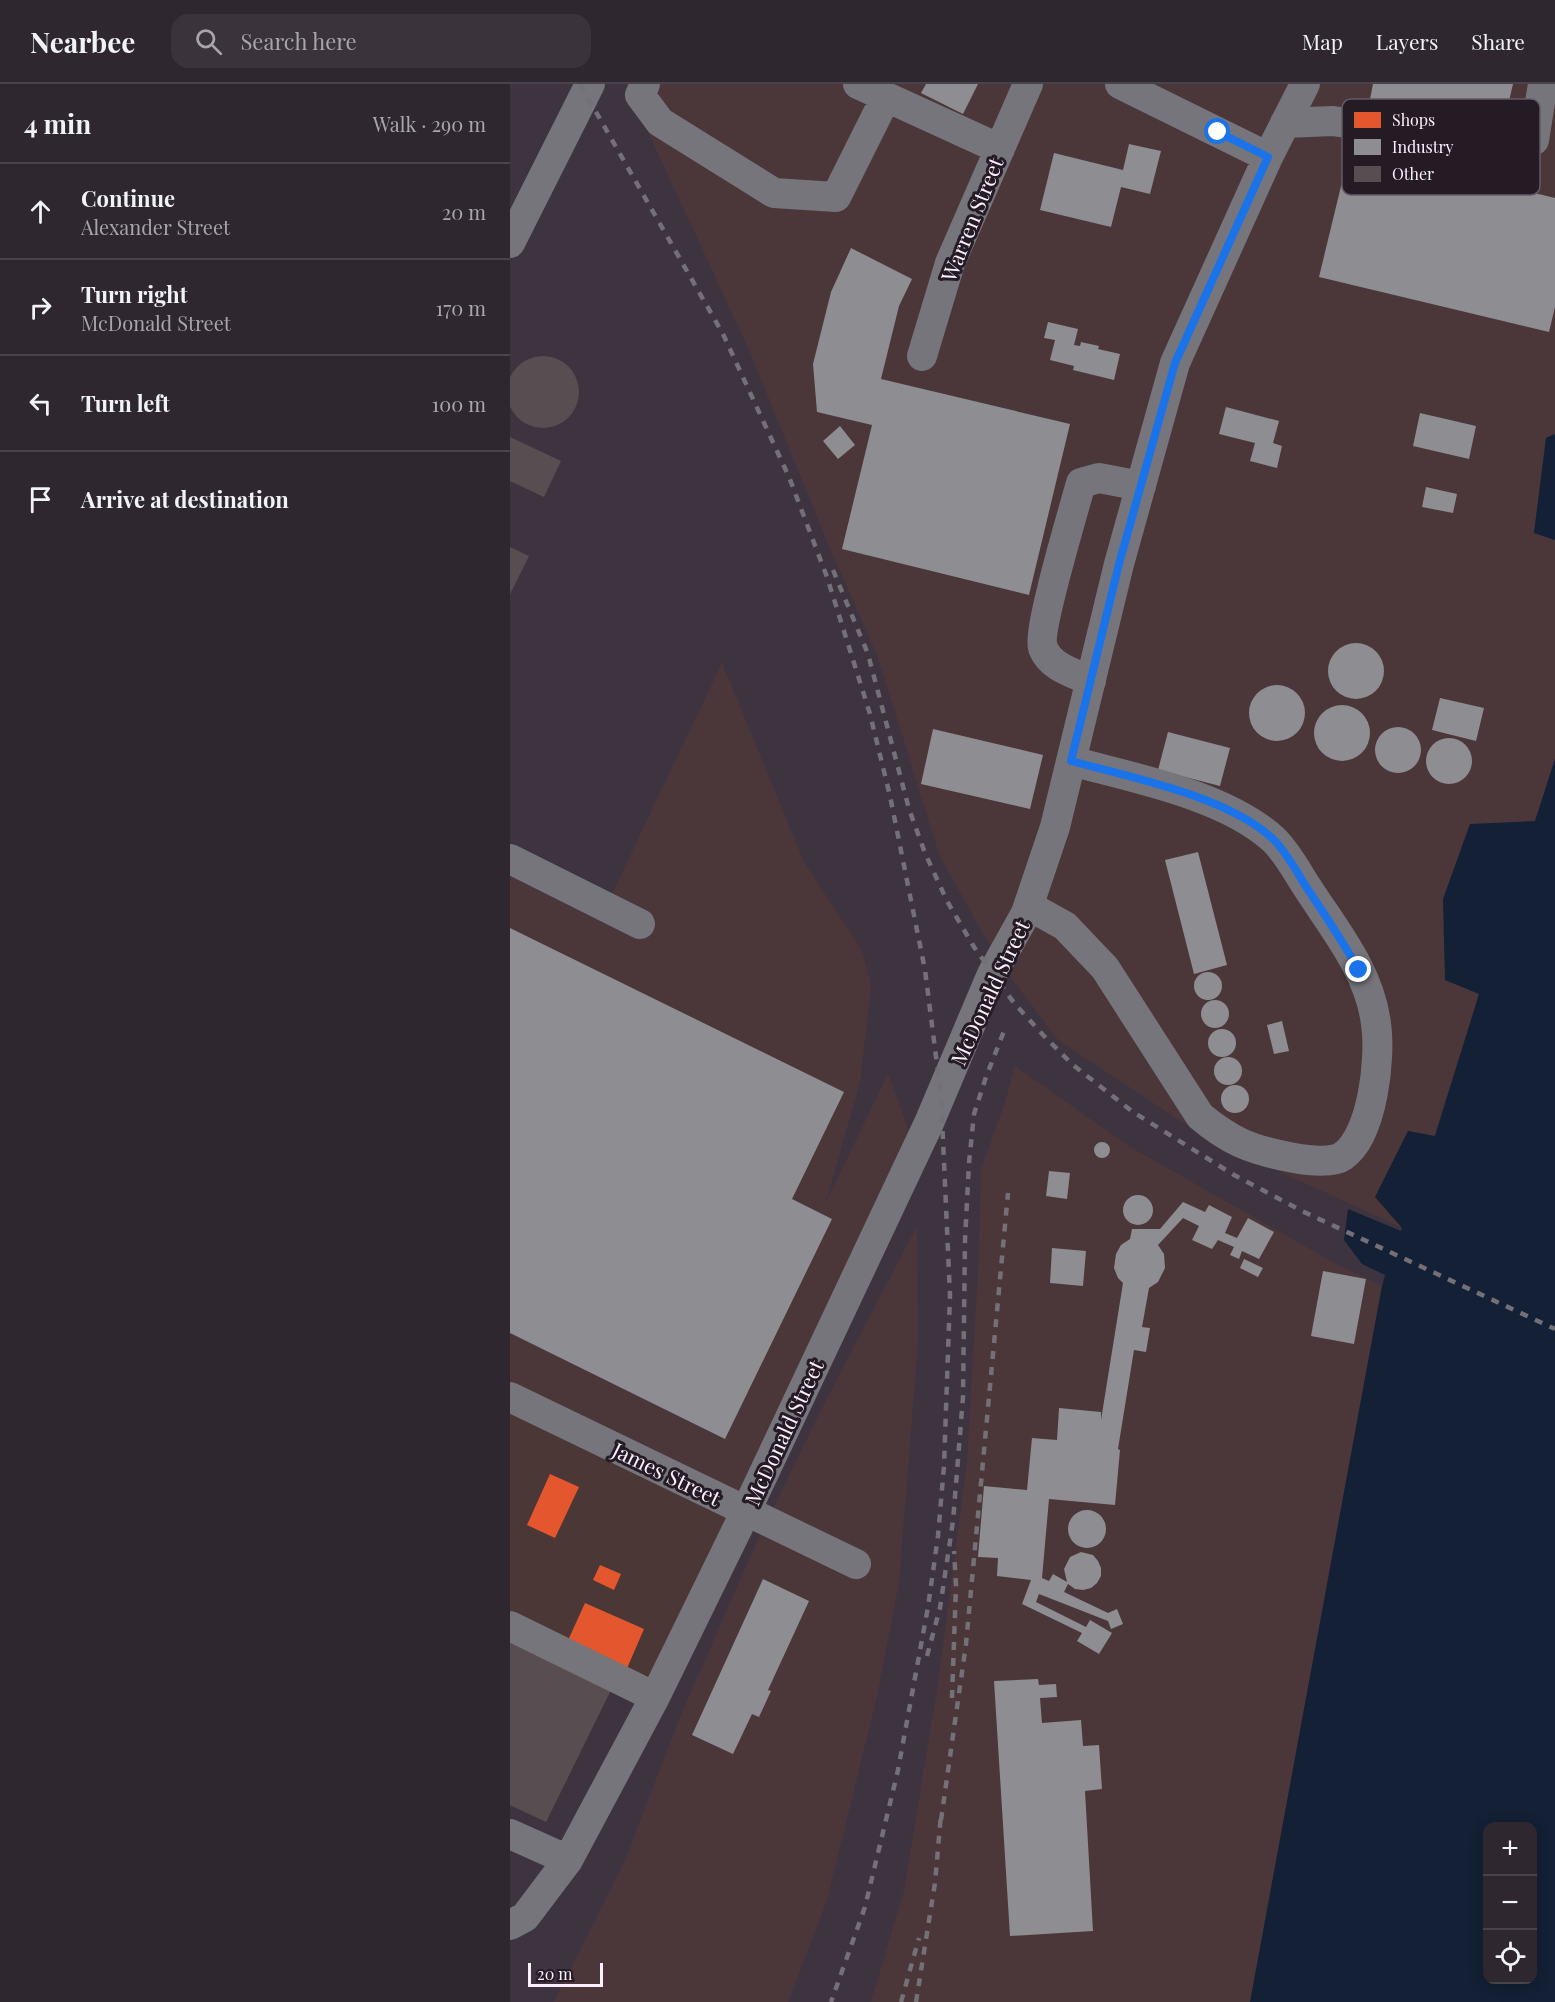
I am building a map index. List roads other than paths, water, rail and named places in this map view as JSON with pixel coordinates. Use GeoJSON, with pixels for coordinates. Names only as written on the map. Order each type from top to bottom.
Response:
{"type":"FeatureCollection","features":[{"type":"Feature","properties":{"kind":"street"},"geometry":{"type":"LineString","coordinates":[[510,243],[590,84]]}},
{"type":"Feature","properties":{"kind":"street"},"geometry":{"type":"LineString","coordinates":[[645,84],[640,94],[660,122],[774,193],[836,197],[886,97]]}},
{"type":"Feature","properties":{"kind":"street"},"geometry":{"type":"LineString","coordinates":[[858,84],[1000,149]]}},
{"type":"Feature","properties":{"kind":"street","name":"Warren Street"},"geometry":{"type":"LineString","coordinates":[[922,356],[951,263],[1028,84]]}},
{"type":"Feature","properties":{"kind":"street"},"geometry":{"type":"LineString","coordinates":[[1120,84],[1268,157]]}},
{"type":"Feature","properties":{"kind":"street","name":"McDonald Street"},"geometry":{"type":"LineString","coordinates":[[510,1925],[525,1917],[568,1860],[656,1697],[929,1123],[992,974],[1029,906],[1055,827],[1141,486],[1175,363],[1268,157],[1305,84]]}},
{"type":"Feature","properties":{"kind":"street"},"geometry":{"type":"LineString","coordinates":[[1540,106],[1544,84]]}},
{"type":"Feature","properties":{"kind":"street"},"geometry":{"type":"LineString","coordinates":[[1285,123],[1342,122]]}},
{"type":"Feature","properties":{"kind":"street"},"geometry":{"type":"LineString","coordinates":[[1091,681],[1052,662],[1042,646],[1044,620],[1081,483],[1099,478],[1141,486]]}},
{"type":"Feature","properties":{"kind":"street"},"geometry":{"type":"LineString","coordinates":[[1029,906],[1065,926],[1105,968],[1200,1116],[1220,1132],[1243,1144],[1294,1158],[1323,1162],[1342,1157],[1356,1140],[1366,1122],[1374,1090],[1377,1024],[1370,998],[1359,970],[1344,943],[1274,840],[1220,805],[1071,761]]}},
{"type":"Feature","properties":{"kind":"street"},"geometry":{"type":"LineString","coordinates":[[510,859],[640,924]]}},
{"type":"Feature","properties":{"kind":"street","name":"James Street"},"geometry":{"type":"LineString","coordinates":[[510,1397],[856,1564]]}},
{"type":"Feature","properties":{"kind":"street"},"geometry":{"type":"LineString","coordinates":[[510,1626],[656,1697]]}},
{"type":"Feature","properties":{"kind":"street"},"geometry":{"type":"LineString","coordinates":[[510,1834],[568,1860]]}},
{"type":"Feature","properties":{"kind":"water"},"geometry":{"type":"Polygon","coordinates":[[[1555,434],[1555,540],[1534,533],[1546,438],[1555,434]]]}},
{"type":"Feature","properties":{"kind":"water"},"geometry":{"type":"Polygon","coordinates":[[[1555,759],[1555,2002],[1250,2002],[1385,1275],[1362,1264],[1344,1240],[1348,1209],[1401,1231],[1402,1228],[1375,1197],[1408,1131],[1435,1136],[1479,994],[1445,980],[1443,899],[1470,824],[1535,821],[1555,759]]]}},
{"type":"Feature","properties":{"kind":"railway"},"geometry":{"type":"LineString","coordinates":[[580,84],[723,334],[789,477],[827,577],[870,714],[890,796],[925,970],[941,1096],[950,1295],[944,1466],[938,1536],[928,1607],[898,1770],[865,1907],[831,2002]]}},
{"type":"Feature","properties":{"kind":"railway"},"geometry":{"type":"LineString","coordinates":[[833,570],[868,654],[909,809],[925,853],[947,901],[974,947],[1014,1003],[1044,1036],[1073,1065],[1133,1112],[1234,1175],[1302,1211],[1555,1329]]}},
{"type":"Feature","properties":{"kind":"railway"},"geometry":{"type":"LineString","coordinates":[[927,1656],[940,1608],[953,1521],[963,1397],[965,1240],[974,1114],[1006,1026]]}},
{"type":"Feature","properties":{"kind":"railway"},"geometry":{"type":"LineString","coordinates":[[941,1820],[966,1644],[1008,1193]]}},
{"type":"Feature","properties":{"kind":"railway"},"geometry":{"type":"LineString","coordinates":[[952,1698],[956,1586],[954,1551]]}},
{"type":"Feature","properties":{"kind":"railway"},"geometry":{"type":"LineString","coordinates":[[916,2002],[935,1883],[941,1814]]}},
{"type":"Feature","properties":{"kind":"railway"},"geometry":{"type":"LineString","coordinates":[[901,2002],[919,1938]]}}]}
